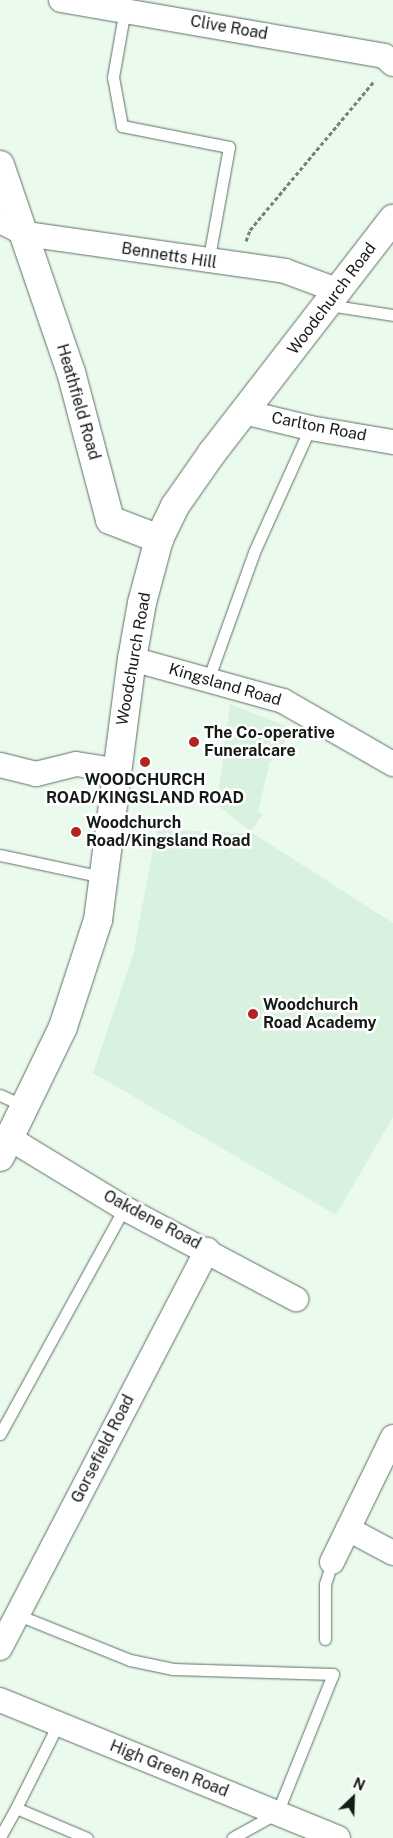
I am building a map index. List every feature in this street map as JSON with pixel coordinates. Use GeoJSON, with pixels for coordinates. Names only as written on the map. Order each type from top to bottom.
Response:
{"type":"FeatureCollection","features":[{"type":"Feature","properties":{"kind":"street","name":"Clive Road"},"geometry":{"type":"LineString","coordinates":[[61,0],[125,9],[384,56],[392,63]]}},
{"type":"Feature","properties":{"kind":"street"},"geometry":{"type":"LineString","coordinates":[[0,165],[26,234]]}},
{"type":"Feature","properties":{"kind":"street","name":"Woodchurch Road"},"geometry":{"type":"LineString","coordinates":[[5,1148],[63,1027],[98,920],[115,770],[132,659],[142,603],[159,540],[175,506],[244,412],[393,219]]}},
{"type":"Feature","properties":{"kind":"street","name":"Bennetts Hill"},"geometry":{"type":"LineString","coordinates":[[0,221],[26,234],[208,262],[285,271],[333,298]]}},
{"type":"Feature","properties":{"kind":"street","name":"Heathfield Road"},"geometry":{"type":"LineString","coordinates":[[26,234],[71,372],[110,520],[159,540]]}},
{"type":"Feature","properties":{"kind":"street","name":"Carlton Road"},"geometry":{"type":"LineString","coordinates":[[244,412],[310,428],[393,442]]}},
{"type":"Feature","properties":{"kind":"street","name":"Kingsland Road"},"geometry":{"type":"LineString","coordinates":[[132,659],[283,701],[393,764]]}},
{"type":"Feature","properties":{"kind":"street"},"geometry":{"type":"LineString","coordinates":[[0,765],[36,774],[76,764],[115,770]]}},
{"type":"Feature","properties":{"kind":"street","name":"Oakdene Road"},"geometry":{"type":"LineString","coordinates":[[5,1148],[207,1250],[296,1299]]}},
{"type":"Feature","properties":{"kind":"street","name":"Gorsefield Road"},"geometry":{"type":"LineString","coordinates":[[0,1648],[207,1250]]}},
{"type":"Feature","properties":{"kind":"street"},"geometry":{"type":"LineString","coordinates":[[332,1562],[393,1437]]}},
{"type":"Feature","properties":{"kind":"street"},"geometry":{"type":"LineString","coordinates":[[348,1529],[393,1554]]}},
{"type":"Feature","properties":{"kind":"street","name":"High Green Road"},"geometry":{"type":"LineString","coordinates":[[0,1700],[338,1838]]}},
{"type":"Feature","properties":{"kind":"lane"},"geometry":{"type":"LineString","coordinates":[[125,9],[113,77],[122,126],[229,147],[208,262]]}},
{"type":"Feature","properties":{"kind":"lane"},"geometry":{"type":"LineString","coordinates":[[333,298],[393,315]]}},
{"type":"Feature","properties":{"kind":"lane"},"geometry":{"type":"LineString","coordinates":[[208,680],[254,552],[310,428]]}},
{"type":"Feature","properties":{"kind":"lane"},"geometry":{"type":"LineString","coordinates":[[0,855],[103,877]]}},
{"type":"Feature","properties":{"kind":"lane"},"geometry":{"type":"LineString","coordinates":[[0,1095],[25,1106]]}},
{"type":"Feature","properties":{"kind":"lane"},"geometry":{"type":"LineString","coordinates":[[0,1434],[124,1208]]}},
{"type":"Feature","properties":{"kind":"lane"},"geometry":{"type":"LineString","coordinates":[[325,1639],[325,1584],[332,1562]]}},
{"type":"Feature","properties":{"kind":"lane"},"geometry":{"type":"LineString","coordinates":[[18,1615],[130,1660],[172,1669],[333,1674],[277,1813],[232,1838]]}},
{"type":"Feature","properties":{"kind":"lane"},"geometry":{"type":"LineString","coordinates":[[0,1837],[58,1724]]}},
{"type":"Feature","properties":{"kind":"lane"},"geometry":{"type":"LineString","coordinates":[[16,1808],[87,1838]]}},
{"type":"Feature","properties":{"kind":"path"},"geometry":{"type":"LineString","coordinates":[[237,266],[250,230],[392,63]]}},
{"type":"Feature","properties":{"kind":"shaded area"},"geometry":{"type":"Polygon","coordinates":[[[230,704],[293,729],[272,762],[270,761],[258,812],[263,814],[251,831],[217,805],[230,704]]]}},
{"type":"Feature","properties":{"kind":"shaded area","name":"Woodchurch Road Academy"},"geometry":{"type":"Polygon","coordinates":[[[157,829],[254,834],[393,923],[393,1117],[336,1215],[93,1073],[133,955],[157,829]]]}},
{"type":"Feature","properties":{"kind":"place","name":"The Co-operative Funeralcare"},"geometry":{"type":"Point","coordinates":[194,742]}},
{"type":"Feature","properties":{"kind":"place","name":"WOODCHURCH ROAD/KINGSLAND ROAD"},"geometry":{"type":"Point","coordinates":[145,762]}},
{"type":"Feature","properties":{"kind":"place","name":"Woodchurch Road/Kingsland Road"},"geometry":{"type":"Point","coordinates":[76,832]}},
{"type":"Feature","properties":{"kind":"place","name":"Woodchurch Road Academy"},"geometry":{"type":"Point","coordinates":[253,1014]}}]}
